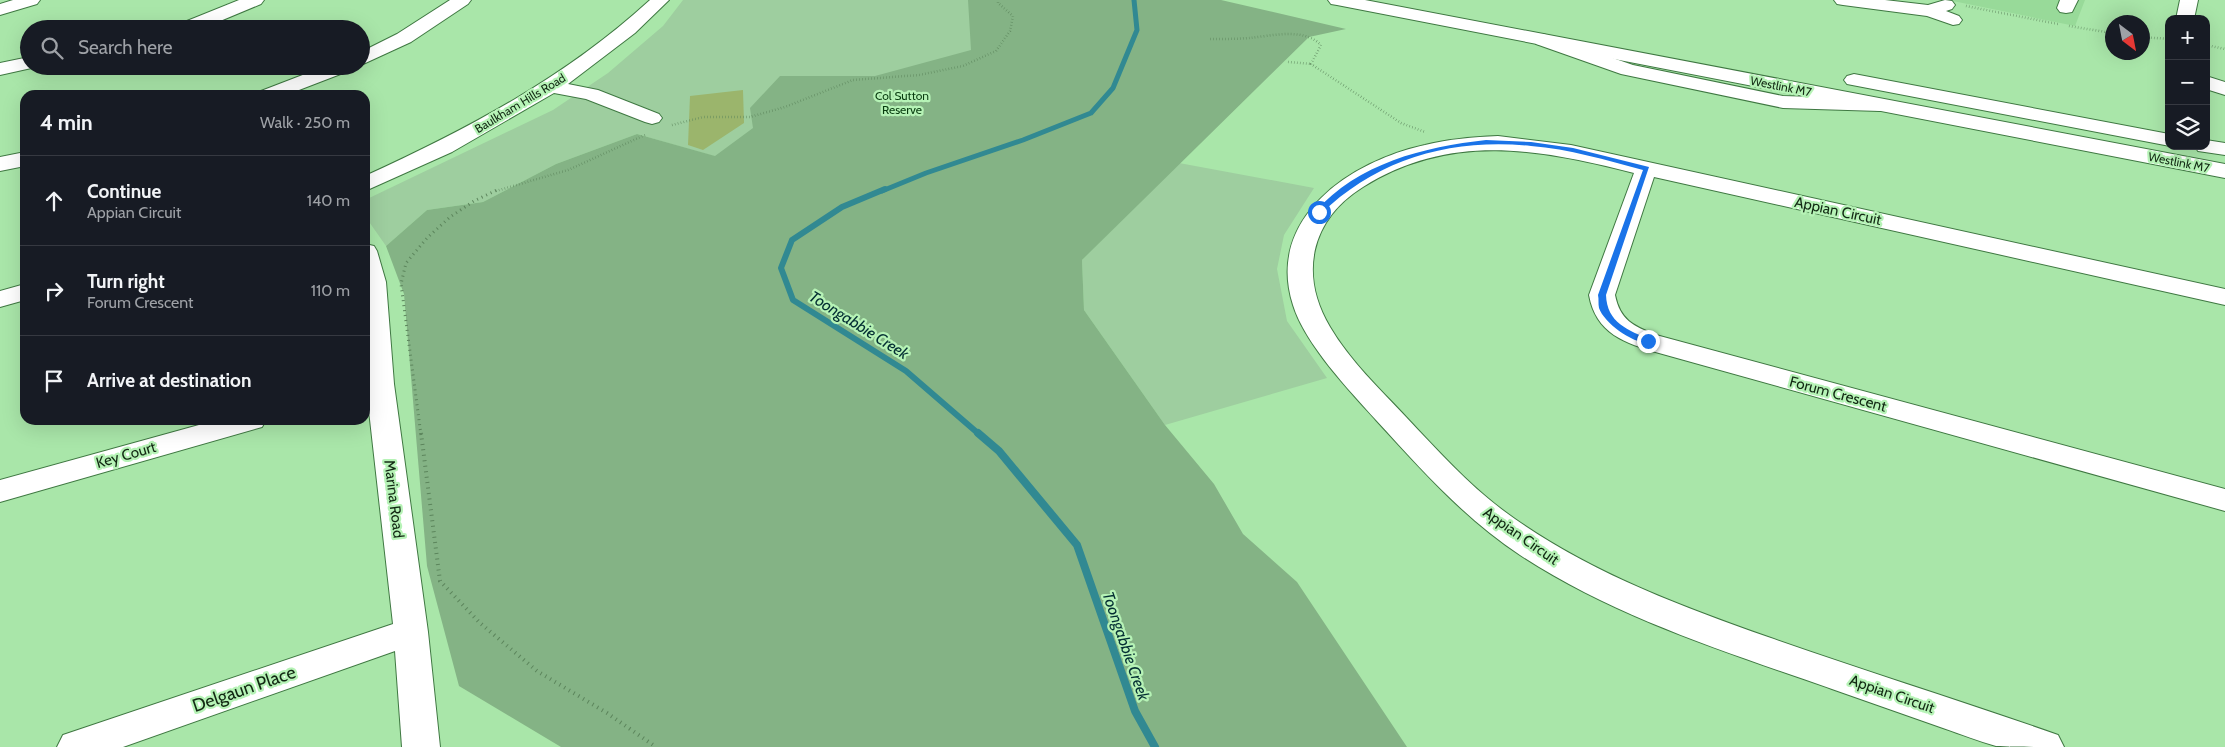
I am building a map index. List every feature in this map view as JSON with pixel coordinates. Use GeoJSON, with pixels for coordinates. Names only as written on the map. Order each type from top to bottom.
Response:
{"type":"FeatureCollection","features":[{"type":"Feature","properties":{"kind":"main road"},"geometry":{"type":"LineString","coordinates":[[0,10],[31,0]]}},
{"type":"Feature","properties":{"kind":"main road"},"geometry":{"type":"LineString","coordinates":[[206,20],[255,0]]}},
{"type":"Feature","properties":{"kind":"main road"},"geometry":{"type":"LineString","coordinates":[[370,55],[404,38],[462,0]]}},
{"type":"Feature","properties":{"kind":"main road","name":"Baulkham Hills Road"},"geometry":{"type":"LineString","coordinates":[[370,182],[478,129],[551,86],[616,41],[660,0]]}},
{"type":"Feature","properties":{"kind":"main road","name":"Westlink M7"},"geometry":{"type":"LineString","coordinates":[[1337,0],[2225,171]]}},
{"type":"Feature","properties":{"kind":"main road"},"geometry":{"type":"LineString","coordinates":[[1430,0],[1673,46]]}},
{"type":"Feature","properties":{"kind":"main road"},"geometry":{"type":"LineString","coordinates":[[1843,0],[1943,12]]}},
{"type":"Feature","properties":{"kind":"main road"},"geometry":{"type":"LineString","coordinates":[[2186,15],[2189,0]]}},
{"type":"Feature","properties":{"kind":"main road"},"geometry":{"type":"LineString","coordinates":[[0,69],[20,65]]}},
{"type":"Feature","properties":{"kind":"main road"},"geometry":{"type":"LineString","coordinates":[[281,90],[320,75]]}},
{"type":"Feature","properties":{"kind":"main road","name":"Westlink M7"},"geometry":{"type":"LineString","coordinates":[[1838,77],[2165,139]]}},
{"type":"Feature","properties":{"kind":"main road"},"geometry":{"type":"LineString","coordinates":[[2210,83],[2225,89]]}},
{"type":"Feature","properties":{"kind":"main road"},"geometry":{"type":"LineString","coordinates":[[551,86],[591,94],[658,125]]}},
{"type":"Feature","properties":{"kind":"main road","name":"Appian Circuit"},"geometry":{"type":"LineString","coordinates":[[2045,747],[1658,612],[1570,571],[1500,525],[1441,472],[1356,381],[1325,341],[1305,306],[1299,270],[1306,234],[1319,212],[1339,192],[1366,175],[1402,158],[1446,142],[1531,144],[1573,150],[1646,168],[2225,297]]}},
{"type":"Feature","properties":{"kind":"main road"},"geometry":{"type":"LineString","coordinates":[[0,164],[20,159]]}},
{"type":"Feature","properties":{"kind":"main road","name":"Forum Crescent"},"geometry":{"type":"LineString","coordinates":[[1646,168],[1602,295],[1603,307],[1610,320],[1627,332],[1668,347],[2225,500]]}},
{"type":"Feature","properties":{"kind":"main road","name":"Marina Road"},"geometry":{"type":"LineString","coordinates":[[370,270],[373,282],[372,386],[411,632],[421,747]]}},
{"type":"Feature","properties":{"kind":"main road"},"geometry":{"type":"LineString","coordinates":[[0,299],[20,293]]}},
{"type":"Feature","properties":{"kind":"main road","name":"Key Court"},"geometry":{"type":"LineString","coordinates":[[0,491],[234,425]]}},
{"type":"Feature","properties":{"kind":"main road","name":"Delgaun Place"},"geometry":{"type":"LineString","coordinates":[[76,747],[411,632]]}},
{"type":"Feature","properties":{"kind":"path"},"geometry":{"type":"LineString","coordinates":[[656,747],[607,712],[537,671],[480,623],[440,581],[401,284],[406,263],[427,238],[450,217],[474,201],[504,187],[568,170],[658,125],[703,117],[750,117],[785,108],[854,80],[919,75],[963,66],[996,51],[1010,31],[1013,16],[998,3],[998,0]]}},
{"type":"Feature","properties":{"kind":"path"},"geometry":{"type":"LineString","coordinates":[[1943,12],[1955,4],[2105,32]]}},
{"type":"Feature","properties":{"kind":"path"},"geometry":{"type":"LineString","coordinates":[[1210,39],[1289,34],[1306,36],[1316,40],[1321,45],[1311,64]]}},
{"type":"Feature","properties":{"kind":"path"},"geometry":{"type":"LineString","coordinates":[[2150,38],[2165,39]]}},
{"type":"Feature","properties":{"kind":"path"},"geometry":{"type":"LineString","coordinates":[[2210,46],[2225,49]]}},
{"type":"Feature","properties":{"kind":"path"},"geometry":{"type":"LineString","coordinates":[[1288,62],[1311,64],[1401,123],[1446,142]]}},
{"type":"Feature","properties":{"kind":"shaded area"},"geometry":{"type":"Polygon","coordinates":[[[1948,0],[2085,0],[2075,26],[1948,0]]]}},
{"type":"Feature","properties":{"kind":"green space","name":"Col Sutton Reserve"},"geometry":{"type":"Polygon","coordinates":[[[683,0],[1135,0],[905,211],[637,134],[556,164],[483,202],[427,210],[386,246],[370,223],[370,198],[553,110],[608,73],[663,26],[683,0]]]}},
{"type":"Feature","properties":{"kind":"green space"},"geometry":{"type":"Polygon","coordinates":[[[968,0],[1221,0],[1346,29],[1309,37],[1082,260],[1084,310],[1165,425],[1214,484],[1243,534],[1297,582],[1407,747],[561,747],[459,686],[427,566],[404,294],[386,246],[427,210],[483,202],[556,164],[637,134],[715,156],[753,128],[750,108],[780,76],[875,76],[971,50],[968,0]]]}},
{"type":"Feature","properties":{"kind":"green space"},"geometry":{"type":"Polygon","coordinates":[[[1179,163],[1314,188],[1284,235],[1277,269],[1287,321],[1327,378],[1165,425],[1084,310],[1082,260],[1179,163]]]}},
{"type":"Feature","properties":{"kind":"building"},"geometry":{"type":"Polygon","coordinates":[[[743,90],[744,123],[703,150],[688,145],[690,96],[743,90]]]}},
{"type":"Feature","properties":{"kind":"waterway","name":"Toongabbie Creek"},"geometry":{"type":"LineString","coordinates":[[882,191],[926,173],[1023,140],[1091,113],[1113,88],[1137,30],[1134,0]]}},
{"type":"Feature","properties":{"kind":"waterway","name":"Toongabbie Creek"},"geometry":{"type":"LineString","coordinates":[[885,189],[842,207],[792,240],[781,268],[793,300],[906,371],[980,435]]}},
{"type":"Feature","properties":{"kind":"waterway","name":"Toongabbie Creek"},"geometry":{"type":"LineString","coordinates":[[978,433],[999,451],[1077,545],[1135,711],[1155,747]]}},
{"type":"Feature","properties":{"kind":"route"},"geometry":{"type":"LineString","coordinates":[[1319,212],[1339,192],[1366,175],[1402,158],[1444,147],[1486,142],[1531,144],[1573,150],[1646,168],[1602,295],[1603,307],[1610,320],[1627,332],[1648,341]]}}]}
